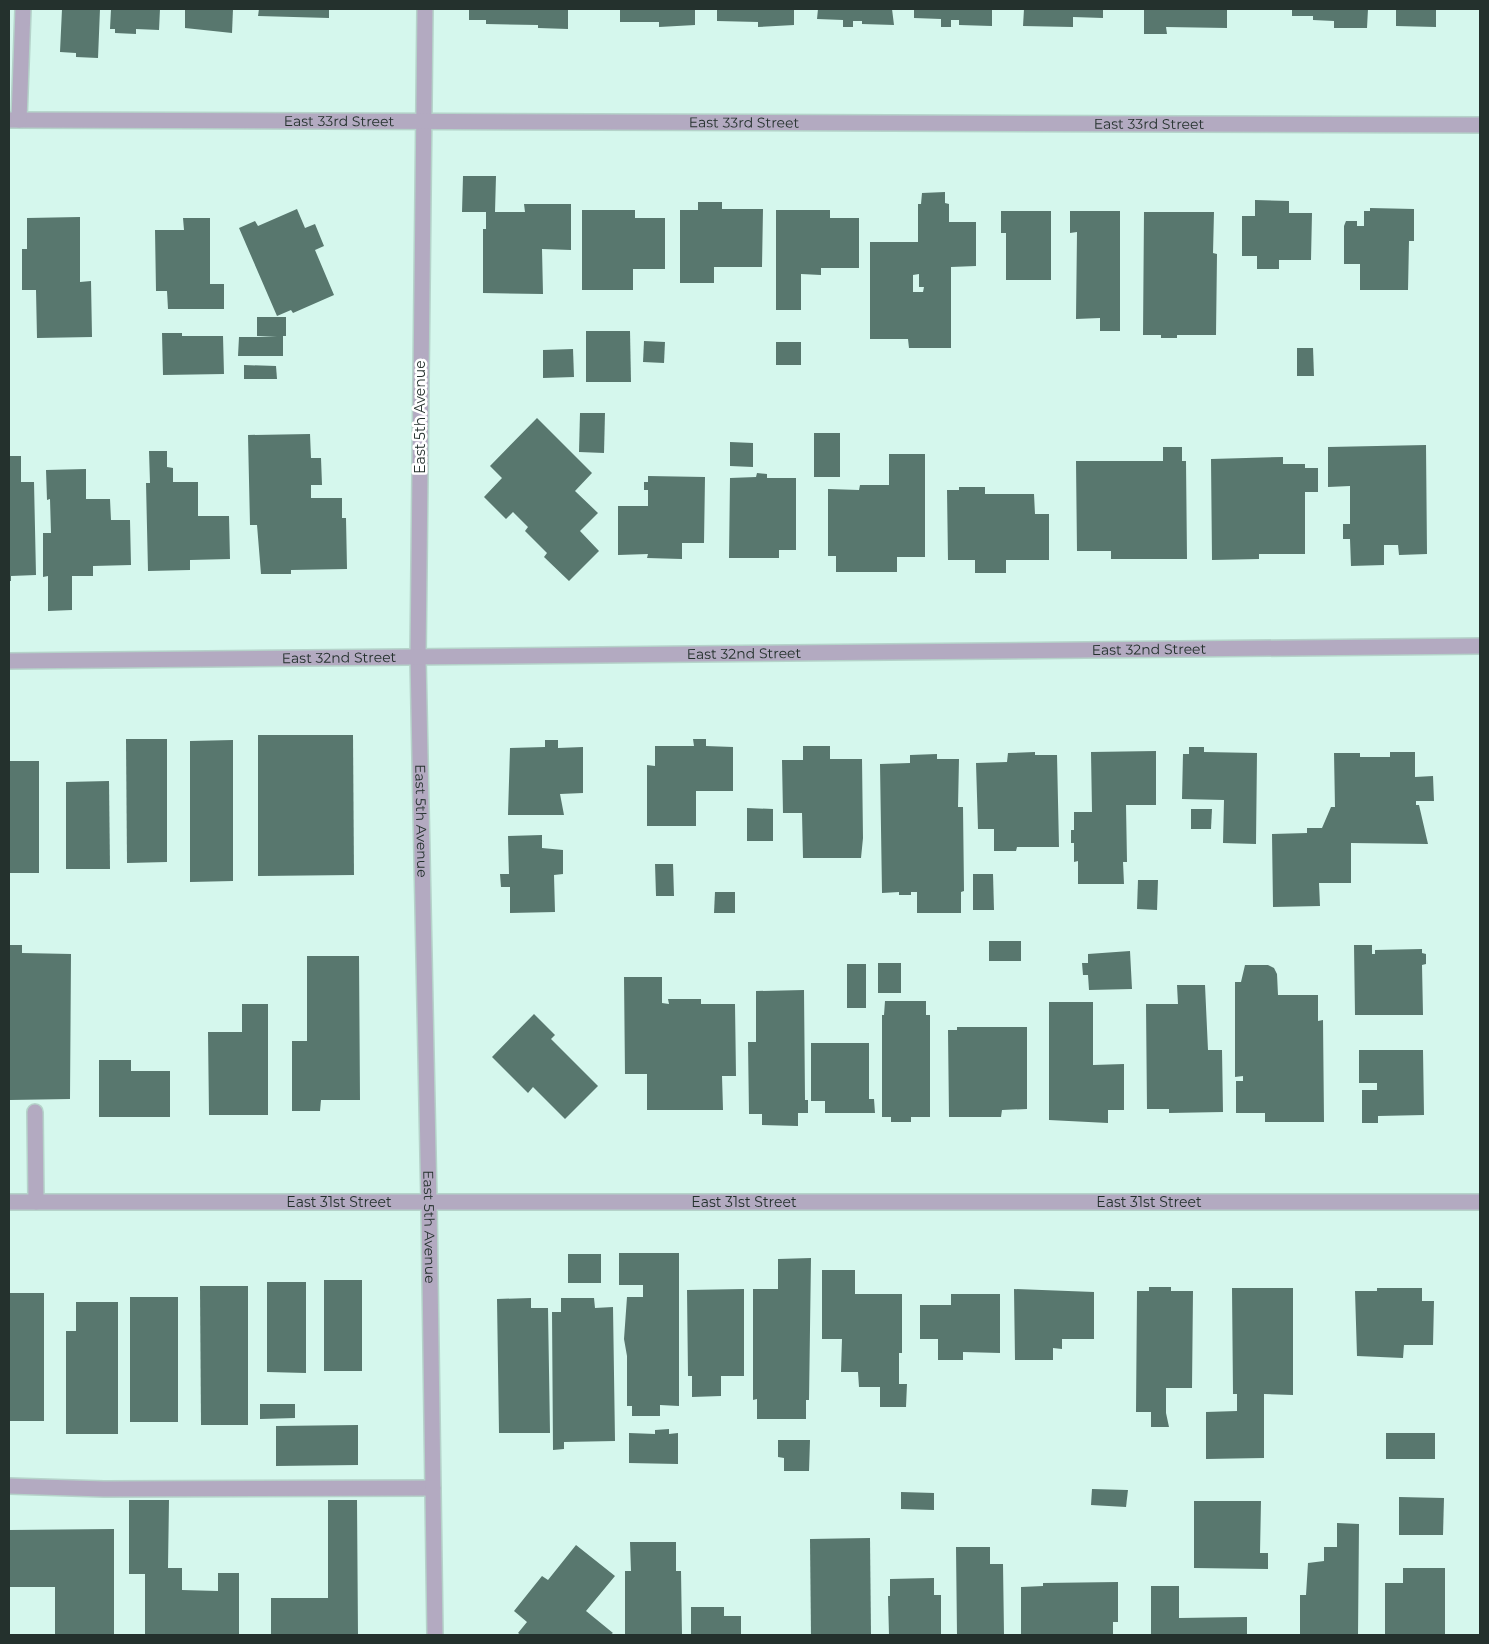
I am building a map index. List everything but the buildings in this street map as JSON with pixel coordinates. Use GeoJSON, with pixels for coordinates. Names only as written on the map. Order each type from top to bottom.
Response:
{"type":"FeatureCollection","features":[{"type":"Feature","properties":{"kind":"street"},"geometry":{"type":"LineString","coordinates":[[14,120],[23,9]]}},
{"type":"Feature","properties":{"kind":"street","name":"East 5th Avenue"},"geometry":{"type":"LineString","coordinates":[[425,9],[422,120],[418,658],[429,1204],[434,1635]]}},
{"type":"Feature","properties":{"kind":"street","name":"East 33rd Street"},"geometry":{"type":"LineString","coordinates":[[14,120],[1480,125]]}},
{"type":"Feature","properties":{"kind":"street","name":"East 32nd Street"},"geometry":{"type":"LineString","coordinates":[[9,660],[418,658],[1480,646]]}},
{"type":"Feature","properties":{"kind":"street"},"geometry":{"type":"LineString","coordinates":[[35,1112],[36,1202]]}},
{"type":"Feature","properties":{"kind":"street","name":"East 31st Street"},"geometry":{"type":"LineString","coordinates":[[9,1202],[429,1204],[1480,1202]]}},
{"type":"Feature","properties":{"kind":"street"},"geometry":{"type":"LineString","coordinates":[[9,1486],[104,1489],[432,1488]]}}]}
